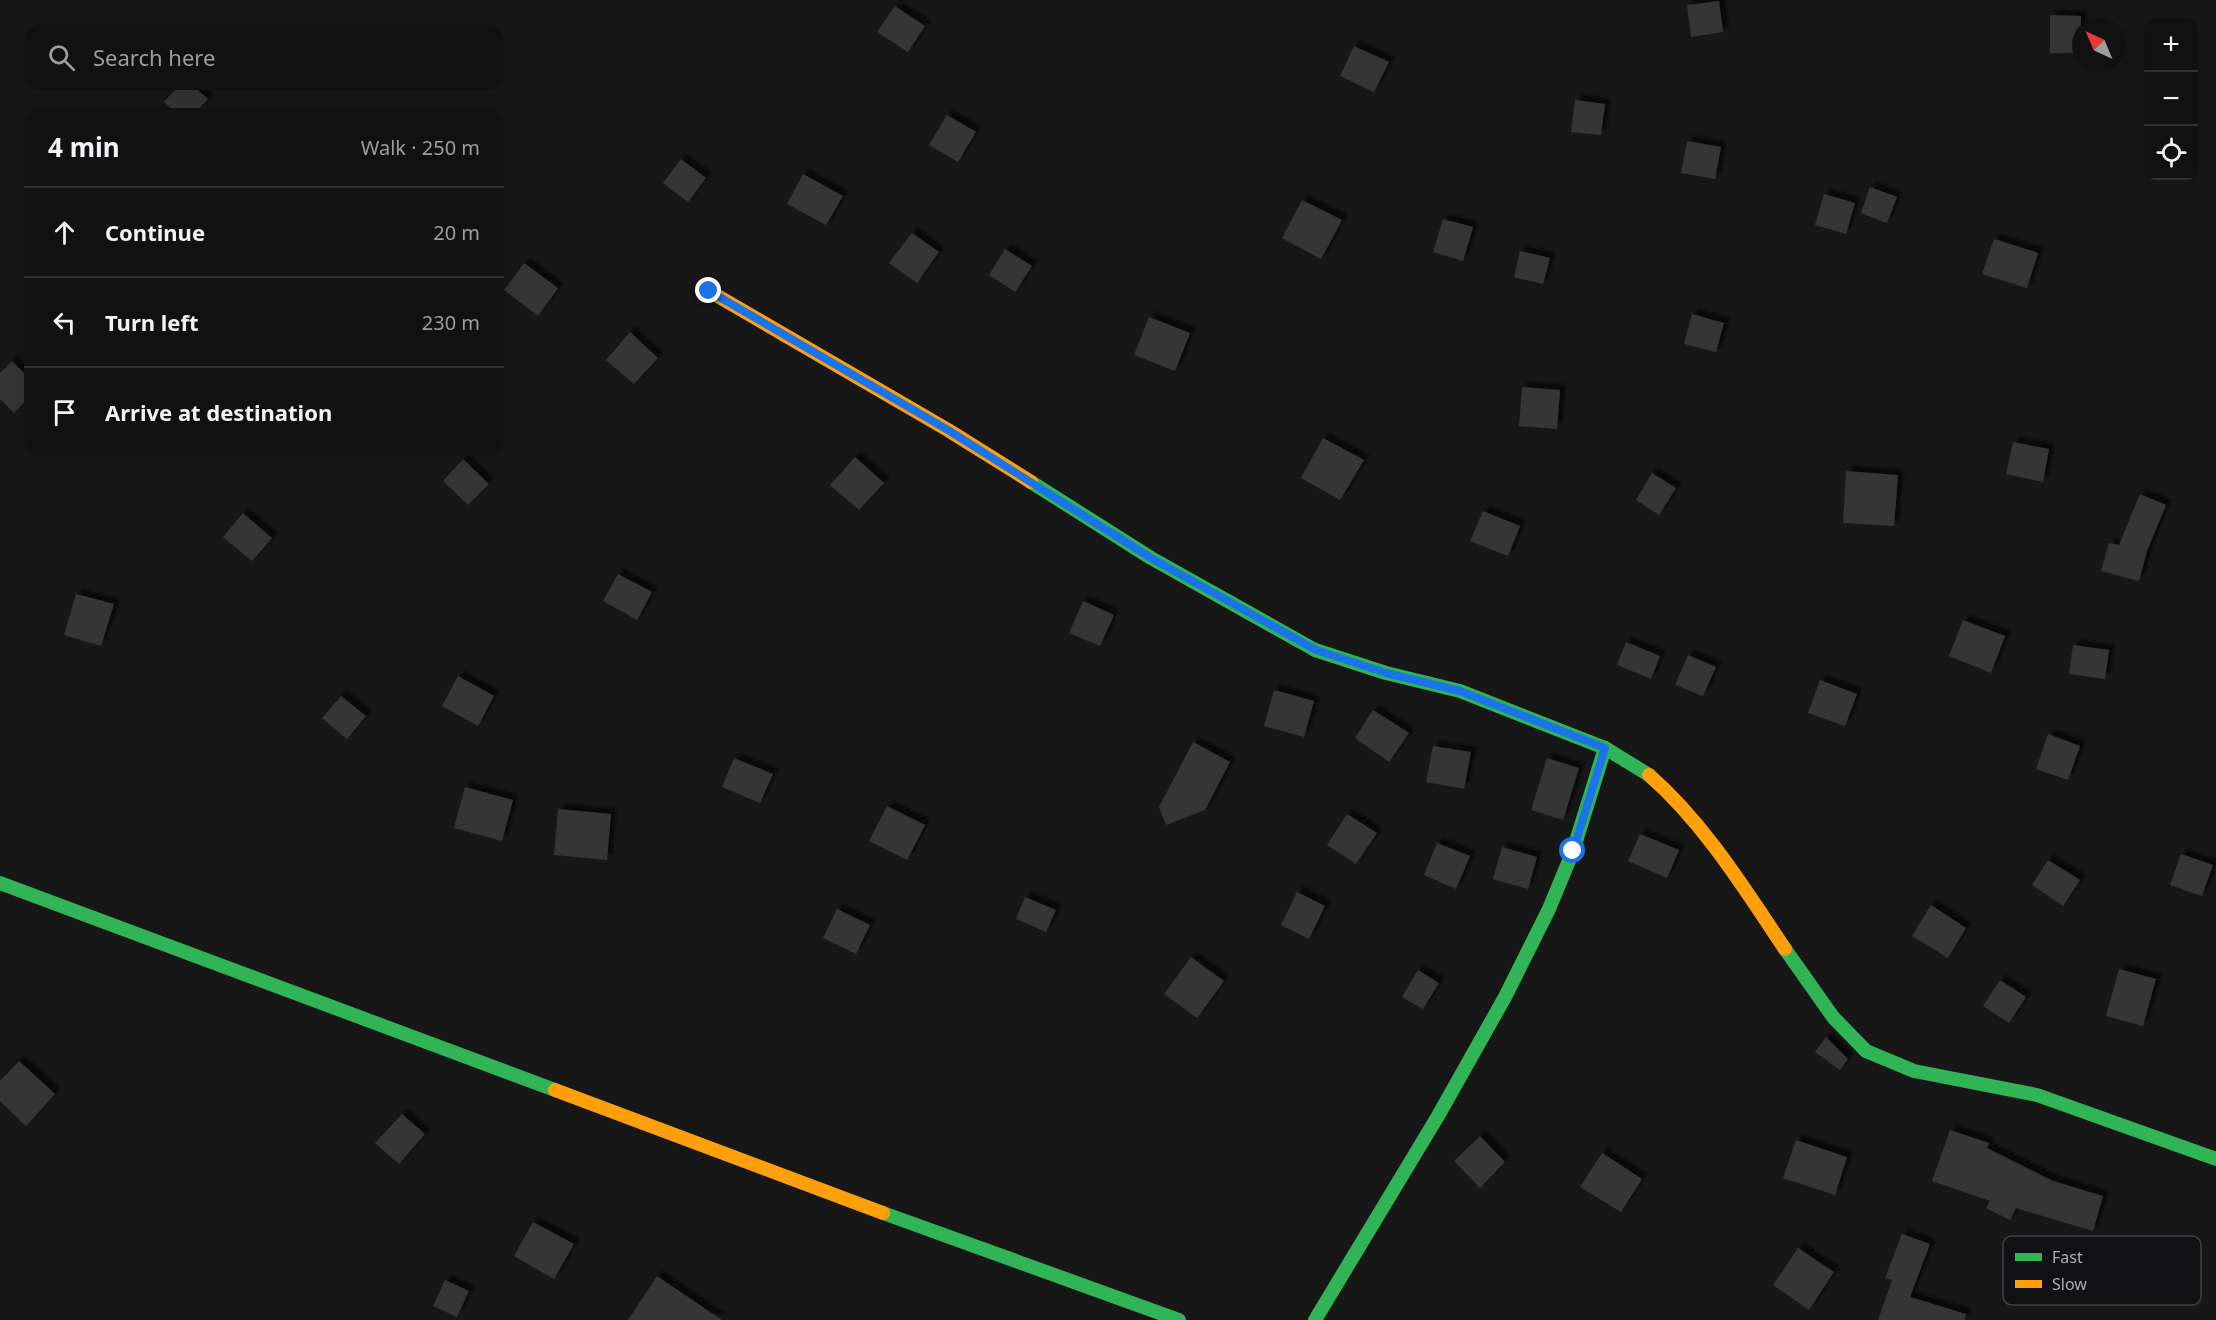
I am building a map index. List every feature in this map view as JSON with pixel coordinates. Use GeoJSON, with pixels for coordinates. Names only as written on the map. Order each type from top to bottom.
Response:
{"type":"FeatureCollection","features":[{"type":"Feature","properties":{"kind":"street"},"geometry":{"type":"LineString","coordinates":[[709,291],[948,430],[1151,558],[1316,650],[1386,673],[1460,691],[1605,748],[1643,770],[1674,797],[1721,856],[1833,1017],[1866,1051],[1914,1071],[2037,1095],[2216,1159]]}},
{"type":"Feature","properties":{"kind":"street"},"geometry":{"type":"LineString","coordinates":[[1315,1320],[1438,1116],[1505,997],[1550,909],[1573,851],[1605,748]]}},
{"type":"Feature","properties":{"kind":"street"},"geometry":{"type":"LineString","coordinates":[[0,883],[984,1251],[1179,1320]]}},
{"type":"Feature","properties":{"kind":"building"},"geometry":{"type":"Polygon","coordinates":[[[1719,1],[1723,32],[1691,37],[1687,5],[1719,1]]]}},
{"type":"Feature","properties":{"kind":"building"},"geometry":{"type":"Polygon","coordinates":[[[895,6],[925,26],[908,52],[877,32],[895,6]]]}},
{"type":"Feature","properties":{"kind":"building"},"geometry":{"type":"Polygon","coordinates":[[[2050,15],[2081,16],[2081,18],[2072,18],[2072,53],[2050,53],[2050,15]]]}},
{"type":"Feature","properties":{"kind":"building"},"geometry":{"type":"Polygon","coordinates":[[[1354,46],[1389,62],[1374,92],[1340,76],[1354,46]]]}},
{"type":"Feature","properties":{"kind":"building"},"geometry":{"type":"Polygon","coordinates":[[[175,90],[198,90],[208,99],[200,108],[170,108],[164,102],[175,90]]]}},
{"type":"Feature","properties":{"kind":"building"},"geometry":{"type":"Polygon","coordinates":[[[1575,100],[1605,104],[1601,135],[1571,132],[1575,100]]]}},
{"type":"Feature","properties":{"kind":"building"},"geometry":{"type":"Polygon","coordinates":[[[947,115],[976,132],[958,162],[929,145],[947,115]]]}},
{"type":"Feature","properties":{"kind":"building"},"geometry":{"type":"Polygon","coordinates":[[[1687,141],[1721,147],[1715,179],[1681,173],[1687,141]]]}},
{"type":"Feature","properties":{"kind":"building"},"geometry":{"type":"Polygon","coordinates":[[[681,159],[706,178],[688,202],[663,183],[681,159]]]}},
{"type":"Feature","properties":{"kind":"building"},"geometry":{"type":"Polygon","coordinates":[[[803,174],[843,196],[826,225],[787,204],[803,174]]]}},
{"type":"Feature","properties":{"kind":"building"},"geometry":{"type":"Polygon","coordinates":[[[1870,187],[1897,197],[1887,223],[1861,213],[1870,187]]]}},
{"type":"Feature","properties":{"kind":"building"},"geometry":{"type":"Polygon","coordinates":[[[1824,194],[1855,203],[1846,234],[1815,225],[1824,194]]]}},
{"type":"Feature","properties":{"kind":"building"},"geometry":{"type":"Polygon","coordinates":[[[1302,200],[1342,220],[1321,259],[1282,238],[1302,200]]]}},
{"type":"Feature","properties":{"kind":"building"},"geometry":{"type":"Polygon","coordinates":[[[1443,219],[1473,227],[1463,261],[1433,252],[1443,219]]]}},
{"type":"Feature","properties":{"kind":"building"},"geometry":{"type":"Polygon","coordinates":[[[912,233],[939,252],[917,283],[889,263],[912,233]]]}},
{"type":"Feature","properties":{"kind":"building"},"geometry":{"type":"Polygon","coordinates":[[[1994,239],[2038,253],[2027,288],[1982,274],[1994,239]]]}},
{"type":"Feature","properties":{"kind":"building"},"geometry":{"type":"Polygon","coordinates":[[[1005,249],[1032,266],[1015,292],[989,275],[1005,249]]]}},
{"type":"Feature","properties":{"kind":"building"},"geometry":{"type":"Polygon","coordinates":[[[1520,251],[1550,258],[1543,284],[1514,277],[1520,251]]]}},
{"type":"Feature","properties":{"kind":"building"},"geometry":{"type":"Polygon","coordinates":[[[524,263],[558,288],[538,316],[504,290],[524,263]]]}},
{"type":"Feature","properties":{"kind":"building"},"geometry":{"type":"Polygon","coordinates":[[[1692,314],[1724,323],[1716,352],[1684,344],[1692,314]]]}},
{"type":"Feature","properties":{"kind":"building"},"geometry":{"type":"Polygon","coordinates":[[[1149,317],[1190,333],[1175,371],[1134,355],[1149,317]]]}},
{"type":"Feature","properties":{"kind":"building"},"geometry":{"type":"Polygon","coordinates":[[[630,332],[658,358],[634,384],[606,360],[630,332]]]}},
{"type":"Feature","properties":{"kind":"building"},"geometry":{"type":"Polygon","coordinates":[[[12,361],[24,373],[24,403],[14,413],[0,399],[0,373],[12,361]]]}},
{"type":"Feature","properties":{"kind":"building"},"geometry":{"type":"Polygon","coordinates":[[[1522,387],[1560,390],[1557,429],[1519,426],[1522,387]]]}},
{"type":"Feature","properties":{"kind":"building"},"geometry":{"type":"Polygon","coordinates":[[[1323,438],[1364,460],[1340,500],[1301,478],[1323,438]]]}},
{"type":"Feature","properties":{"kind":"building"},"geometry":{"type":"Polygon","coordinates":[[[2013,442],[2049,449],[2043,482],[2006,474],[2013,442]]]}},
{"type":"Feature","properties":{"kind":"building"},"geometry":{"type":"Polygon","coordinates":[[[855,457],[884,483],[859,510],[830,485],[855,457]]]}},
{"type":"Feature","properties":{"kind":"building"},"geometry":{"type":"Polygon","coordinates":[[[463,459],[489,484],[468,505],[443,481],[463,459]]]}},
{"type":"Feature","properties":{"kind":"building"},"geometry":{"type":"Polygon","coordinates":[[[1846,471],[1898,475],[1894,526],[1843,523],[1846,471]]]}},
{"type":"Feature","properties":{"kind":"building"},"geometry":{"type":"Polygon","coordinates":[[[1652,473],[1676,488],[1659,515],[1636,500],[1652,473]]]}},
{"type":"Feature","properties":{"kind":"building"},"geometry":{"type":"Polygon","coordinates":[[[2140,494],[2166,505],[2147,551],[2139,581],[2101,571],[2109,543],[2119,545],[2140,494]]]}},
{"type":"Feature","properties":{"kind":"building"},"geometry":{"type":"Polygon","coordinates":[[[1483,511],[1520,526],[1508,556],[1470,541],[1483,511]]]}},
{"type":"Feature","properties":{"kind":"building"},"geometry":{"type":"Polygon","coordinates":[[[243,513],[272,538],[252,561],[223,537],[243,513]]]}},
{"type":"Feature","properties":{"kind":"building"},"geometry":{"type":"Polygon","coordinates":[[[618,574],[652,592],[637,620],[603,601],[618,574]]]}},
{"type":"Feature","properties":{"kind":"building"},"geometry":{"type":"Polygon","coordinates":[[[76,594],[114,604],[101,646],[64,635],[76,594]]]}},
{"type":"Feature","properties":{"kind":"building"},"geometry":{"type":"Polygon","coordinates":[[[1083,601],[1114,615],[1100,646],[1069,633],[1083,601]]]}},
{"type":"Feature","properties":{"kind":"building"},"geometry":{"type":"Polygon","coordinates":[[[1963,620],[2005,636],[1991,673],[1949,656],[1963,620]]]}},
{"type":"Feature","properties":{"kind":"building"},"geometry":{"type":"Polygon","coordinates":[[[1626,642],[1660,656],[1651,679],[1617,665],[1626,642]]]}},
{"type":"Feature","properties":{"kind":"building"},"geometry":{"type":"Polygon","coordinates":[[[2073,645],[2109,650],[2105,679],[2069,674],[2073,645]]]}},
{"type":"Feature","properties":{"kind":"building"},"geometry":{"type":"Polygon","coordinates":[[[1688,655],[1716,667],[1703,696],[1675,685],[1688,655]]]}},
{"type":"Feature","properties":{"kind":"building"},"geometry":{"type":"Polygon","coordinates":[[[458,676],[494,696],[478,726],[442,706],[458,676]]]}},
{"type":"Feature","properties":{"kind":"building"},"geometry":{"type":"Polygon","coordinates":[[[1820,680],[1857,694],[1845,726],[1808,713],[1820,680]]]}},
{"type":"Feature","properties":{"kind":"building"},"geometry":{"type":"Polygon","coordinates":[[[1274,690],[1314,701],[1304,737],[1264,726],[1274,690]]]}},
{"type":"Feature","properties":{"kind":"building"},"geometry":{"type":"Polygon","coordinates":[[[341,696],[366,716],[347,739],[322,718],[341,696]]]}},
{"type":"Feature","properties":{"kind":"building"},"geometry":{"type":"Polygon","coordinates":[[[1373,710],[1409,733],[1389,762],[1355,738],[1373,710]]]}},
{"type":"Feature","properties":{"kind":"building"},"geometry":{"type":"Polygon","coordinates":[[[2048,734],[2080,746],[2068,780],[2036,769],[2048,734]]]}},
{"type":"Feature","properties":{"kind":"building"},"geometry":{"type":"Polygon","coordinates":[[[1193,742],[1230,762],[1205,810],[1166,825],[1159,807],[1193,742]]]}},
{"type":"Feature","properties":{"kind":"building"},"geometry":{"type":"Polygon","coordinates":[[[1433,746],[1471,752],[1464,789],[1426,782],[1433,746]]]}},
{"type":"Feature","properties":{"kind":"building"},"geometry":{"type":"Polygon","coordinates":[[[734,758],[773,774],[760,803],[722,787],[734,758]]]}},
{"type":"Feature","properties":{"kind":"building"},"geometry":{"type":"Polygon","coordinates":[[[1547,758],[1579,768],[1563,820],[1531,810],[1547,758]]]}},
{"type":"Feature","properties":{"kind":"building"},"geometry":{"type":"Polygon","coordinates":[[[465,787],[513,800],[502,841],[454,828],[465,787]]]}},
{"type":"Feature","properties":{"kind":"building"},"geometry":{"type":"Polygon","coordinates":[[[887,806],[925,825],[907,860],[869,841],[887,806]]]}},
{"type":"Feature","properties":{"kind":"building"},"geometry":{"type":"Polygon","coordinates":[[[558,809],[611,814],[607,860],[554,855],[558,809]]]}},
{"type":"Feature","properties":{"kind":"building"},"geometry":{"type":"Polygon","coordinates":[[[1347,814],[1377,833],[1356,864],[1327,845],[1347,814]]]}},
{"type":"Feature","properties":{"kind":"building"},"geometry":{"type":"Polygon","coordinates":[[[1640,834],[1679,850],[1667,878],[1628,861],[1640,834]]]}},
{"type":"Feature","properties":{"kind":"building"},"geometry":{"type":"Polygon","coordinates":[[[1437,843],[1470,856],[1456,889],[1424,875],[1437,843]]]}},
{"type":"Feature","properties":{"kind":"building"},"geometry":{"type":"Polygon","coordinates":[[[1502,847],[1537,857],[1528,889],[1493,879],[1502,847]]]}},
{"type":"Feature","properties":{"kind":"building"},"geometry":{"type":"Polygon","coordinates":[[[2181,854],[2213,865],[2202,896],[2170,885],[2181,854]]]}},
{"type":"Feature","properties":{"kind":"building"},"geometry":{"type":"Polygon","coordinates":[[[2048,860],[2080,880],[2063,906],[2032,885],[2048,860]]]}},
{"type":"Feature","properties":{"kind":"building"},"geometry":{"type":"Polygon","coordinates":[[[1297,892],[1325,906],[1309,939],[1281,925],[1297,892]]]}},
{"type":"Feature","properties":{"kind":"building"},"geometry":{"type":"Polygon","coordinates":[[[1025,897],[1056,910],[1046,932],[1016,919],[1025,897]]]}},
{"type":"Feature","properties":{"kind":"building"},"geometry":{"type":"Polygon","coordinates":[[[1931,905],[1966,928],[1948,958],[1912,936],[1931,905]]]}},
{"type":"Feature","properties":{"kind":"building"},"geometry":{"type":"Polygon","coordinates":[[[837,909],[870,925],[856,954],[823,938],[837,909]]]}},
{"type":"Feature","properties":{"kind":"building"},"geometry":{"type":"Polygon","coordinates":[[[1191,957],[1224,981],[1197,1018],[1164,994],[1191,957]]]}},
{"type":"Feature","properties":{"kind":"building"},"geometry":{"type":"Polygon","coordinates":[[[2119,969],[2156,979],[2143,1026],[2106,1016],[2119,969]]]}},
{"type":"Feature","properties":{"kind":"building"},"geometry":{"type":"Polygon","coordinates":[[[1418,970],[1439,983],[1423,1009],[1402,997],[1418,970]]]}},
{"type":"Feature","properties":{"kind":"building"},"geometry":{"type":"Polygon","coordinates":[[[2000,980],[2026,997],[2009,1023],[1983,1006],[2000,980]]]}},
{"type":"Feature","properties":{"kind":"building"},"geometry":{"type":"Polygon","coordinates":[[[1826,1037],[1848,1059],[1840,1070],[1815,1052],[1826,1037]]]}},
{"type":"Feature","properties":{"kind":"building"},"geometry":{"type":"Polygon","coordinates":[[[19,1061],[55,1094],[26,1126],[0,1101],[0,1081],[19,1061]]]}},
{"type":"Feature","properties":{"kind":"building"},"geometry":{"type":"Polygon","coordinates":[[[402,1114],[425,1134],[399,1164],[375,1143],[402,1114]]]}},
{"type":"Feature","properties":{"kind":"building"},"geometry":{"type":"Polygon","coordinates":[[[1950,1130],[1989,1143],[1987,1148],[2053,1181],[2103,1196],[2093,1231],[2016,1208],[2010,1220],[1986,1208],[1990,1201],[1932,1181],[1950,1130]]]}},
{"type":"Feature","properties":{"kind":"building"},"geometry":{"type":"Polygon","coordinates":[[[1480,1136],[1505,1162],[1480,1188],[1454,1161],[1480,1136]]]}},
{"type":"Feature","properties":{"kind":"building"},"geometry":{"type":"Polygon","coordinates":[[[1796,1140],[1847,1157],[1835,1195],[1783,1178],[1796,1140]]]}},
{"type":"Feature","properties":{"kind":"building"},"geometry":{"type":"Polygon","coordinates":[[[1602,1153],[1642,1179],[1621,1212],[1580,1187],[1602,1153]]]}},
{"type":"Feature","properties":{"kind":"building"},"geometry":{"type":"Polygon","coordinates":[[[533,1222],[574,1244],[554,1279],[514,1256],[533,1222]]]}},
{"type":"Feature","properties":{"kind":"building"},"geometry":{"type":"Polygon","coordinates":[[[1902,1234],[1930,1244],[1910,1297],[1966,1314],[1965,1320],[1878,1320],[1892,1280],[1885,1278],[1902,1234]]]}},
{"type":"Feature","properties":{"kind":"building"},"geometry":{"type":"Polygon","coordinates":[[[1798,1248],[1834,1272],[1809,1310],[1773,1285],[1798,1248]]]}},
{"type":"Feature","properties":{"kind":"building"},"geometry":{"type":"Polygon","coordinates":[[[657,1276],[722,1320],[628,1320],[657,1276]]]}},
{"type":"Feature","properties":{"kind":"building"},"geometry":{"type":"Polygon","coordinates":[[[445,1280],[469,1291],[457,1317],[433,1306],[445,1280]]]}},
{"type":"Feature","properties":{"kind":"traffic: fast"},"geometry":{"type":"LineString","coordinates":[[1031,482],[1151,558],[1315,650],[1386,673],[1460,691],[1605,748],[1649,775]]}},
{"type":"Feature","properties":{"kind":"traffic: fast"},"geometry":{"type":"LineString","coordinates":[[1315,1320],[1438,1116],[1505,997],[1549,909],[1573,851],[1605,748]]}},
{"type":"Feature","properties":{"kind":"traffic: fast"},"geometry":{"type":"LineString","coordinates":[[0,883],[555,1090]]}},
{"type":"Feature","properties":{"kind":"traffic: fast"},"geometry":{"type":"LineString","coordinates":[[1785,949],[1833,1017],[1866,1051],[1914,1071],[2037,1095],[2216,1159]]}},
{"type":"Feature","properties":{"kind":"traffic: fast"},"geometry":{"type":"LineString","coordinates":[[883,1213],[1179,1320]]}},
{"type":"Feature","properties":{"kind":"traffic: slow"},"geometry":{"type":"LineString","coordinates":[[709,291],[948,430],[1031,482]]}},
{"type":"Feature","properties":{"kind":"traffic: slow"},"geometry":{"type":"LineString","coordinates":[[1649,775],[1688,814],[1705,835],[1785,949]]}},
{"type":"Feature","properties":{"kind":"traffic: slow"},"geometry":{"type":"LineString","coordinates":[[555,1090],[883,1213]]}},
{"type":"Feature","properties":{"kind":"route"},"geometry":{"type":"LineString","coordinates":[[709,291],[948,430],[1151,558],[1316,650],[1386,673],[1460,691],[1605,748],[1592,796],[1573,851]]}}]}
